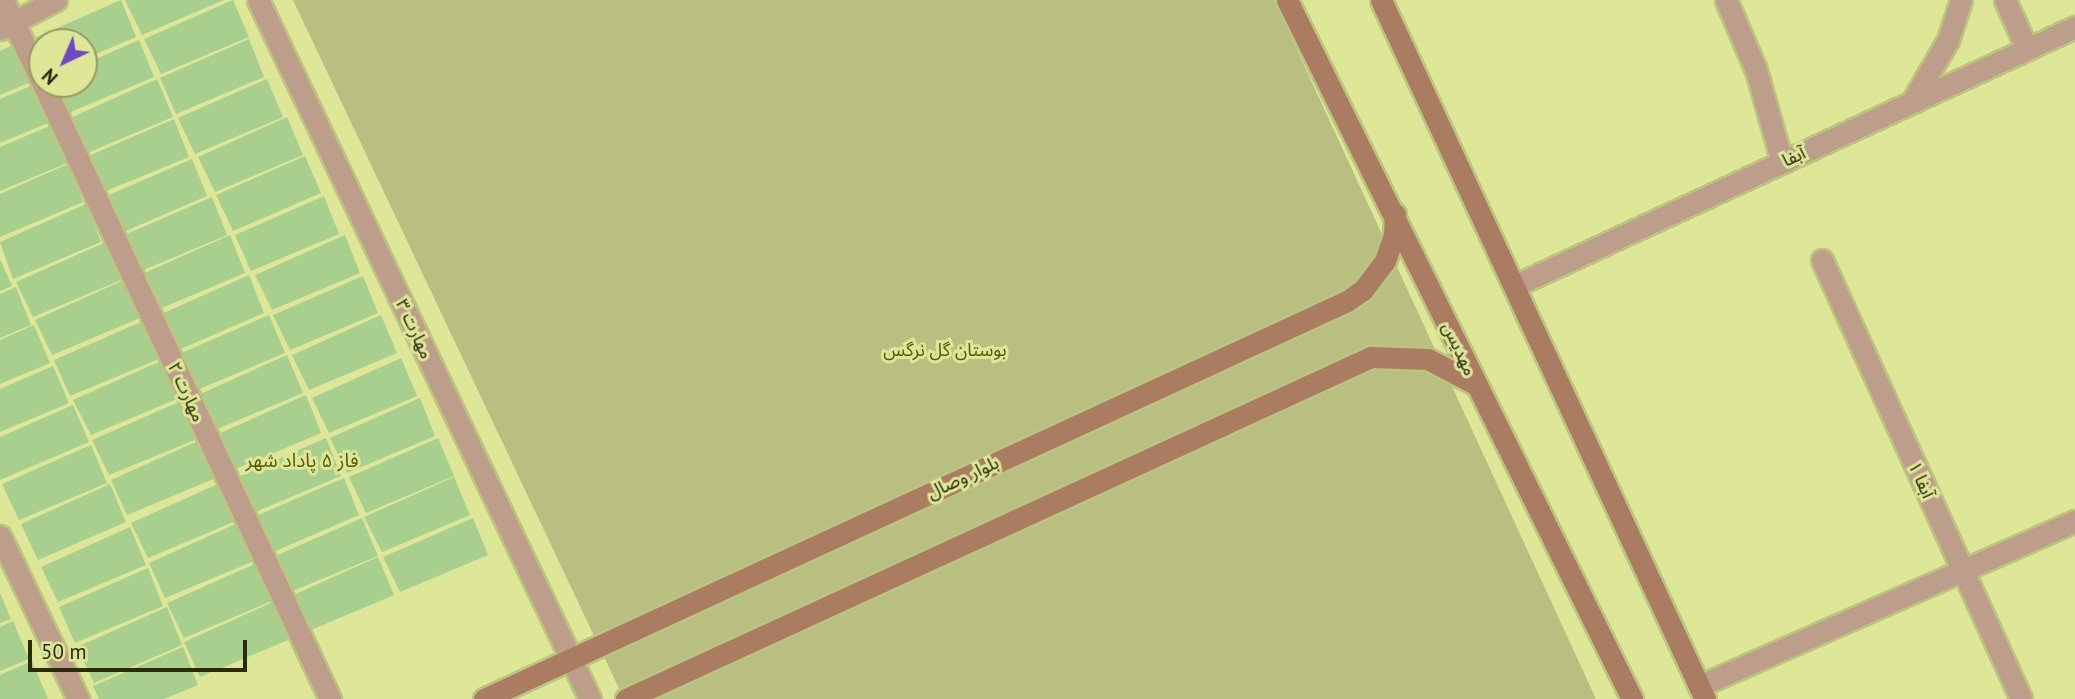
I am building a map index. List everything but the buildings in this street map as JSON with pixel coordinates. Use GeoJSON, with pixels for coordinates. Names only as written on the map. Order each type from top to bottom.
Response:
{"type":"FeatureCollection","features":[{"type":"Feature","properties":{"kind":"street","name":"مهارت ۲"},"geometry":{"type":"LineString","coordinates":[[3,0],[7,25],[28,60]]}},
{"type":"Feature","properties":{"kind":"street"},"geometry":{"type":"LineString","coordinates":[[7,25],[56,0]]}},
{"type":"Feature","properties":{"kind":"street","name":"مهارت ۳"},"geometry":{"type":"LineString","coordinates":[[258,0],[590,699]]}},
{"type":"Feature","properties":{"kind":"street","name":"مهدیس"},"geometry":{"type":"LineString","coordinates":[[1287,0],[1395,214],[1475,384],[1632,699]]}},
{"type":"Feature","properties":{"kind":"street"},"geometry":{"type":"LineString","coordinates":[[1381,0],[1702,693],[1961,570],[2075,521]]}},
{"type":"Feature","properties":{"kind":"street"},"geometry":{"type":"LineString","coordinates":[[1726,0],[1756,70],[1782,162]]}},
{"type":"Feature","properties":{"kind":"street"},"geometry":{"type":"LineString","coordinates":[[1912,102],[1948,40],[1961,0]]}},
{"type":"Feature","properties":{"kind":"street"},"geometry":{"type":"LineString","coordinates":[[2006,0],[2027,49]]}},
{"type":"Feature","properties":{"kind":"street","name":"آبفا"},"geometry":{"type":"LineString","coordinates":[[1514,286],[2075,27]]}},
{"type":"Feature","properties":{"kind":"street","name":"مهارت ۲"},"geometry":{"type":"LineString","coordinates":[[49,98],[330,699]]}},
{"type":"Feature","properties":{"kind":"street","name":"بلوار وصال"},"geometry":{"type":"LineString","coordinates":[[484,699],[1347,301],[1363,290],[1385,261],[1394,235],[1395,214]]}},
{"type":"Feature","properties":{"kind":"street","name":"آبفا ۱"},"geometry":{"type":"LineString","coordinates":[[1822,260],[2021,699]]}},
{"type":"Feature","properties":{"kind":"street"},"geometry":{"type":"LineString","coordinates":[[626,699],[1371,357],[1428,359],[1475,384]]}},
{"type":"Feature","properties":{"kind":"street"},"geometry":{"type":"LineString","coordinates":[[0,536],[78,699]]}},
{"type":"Feature","properties":{"kind":"green space","name":"بوستان گل نرگس"},"geometry":{"type":"Polygon","coordinates":[[[293,0],[1274,0],[1596,699],[624,699],[293,0]]]}},
{"type":"Feature","properties":{"kind":"district","name":"فاز ۵ پاداد شهر"},"geometry":{"type":"Point","coordinates":[302,461]}}]}
